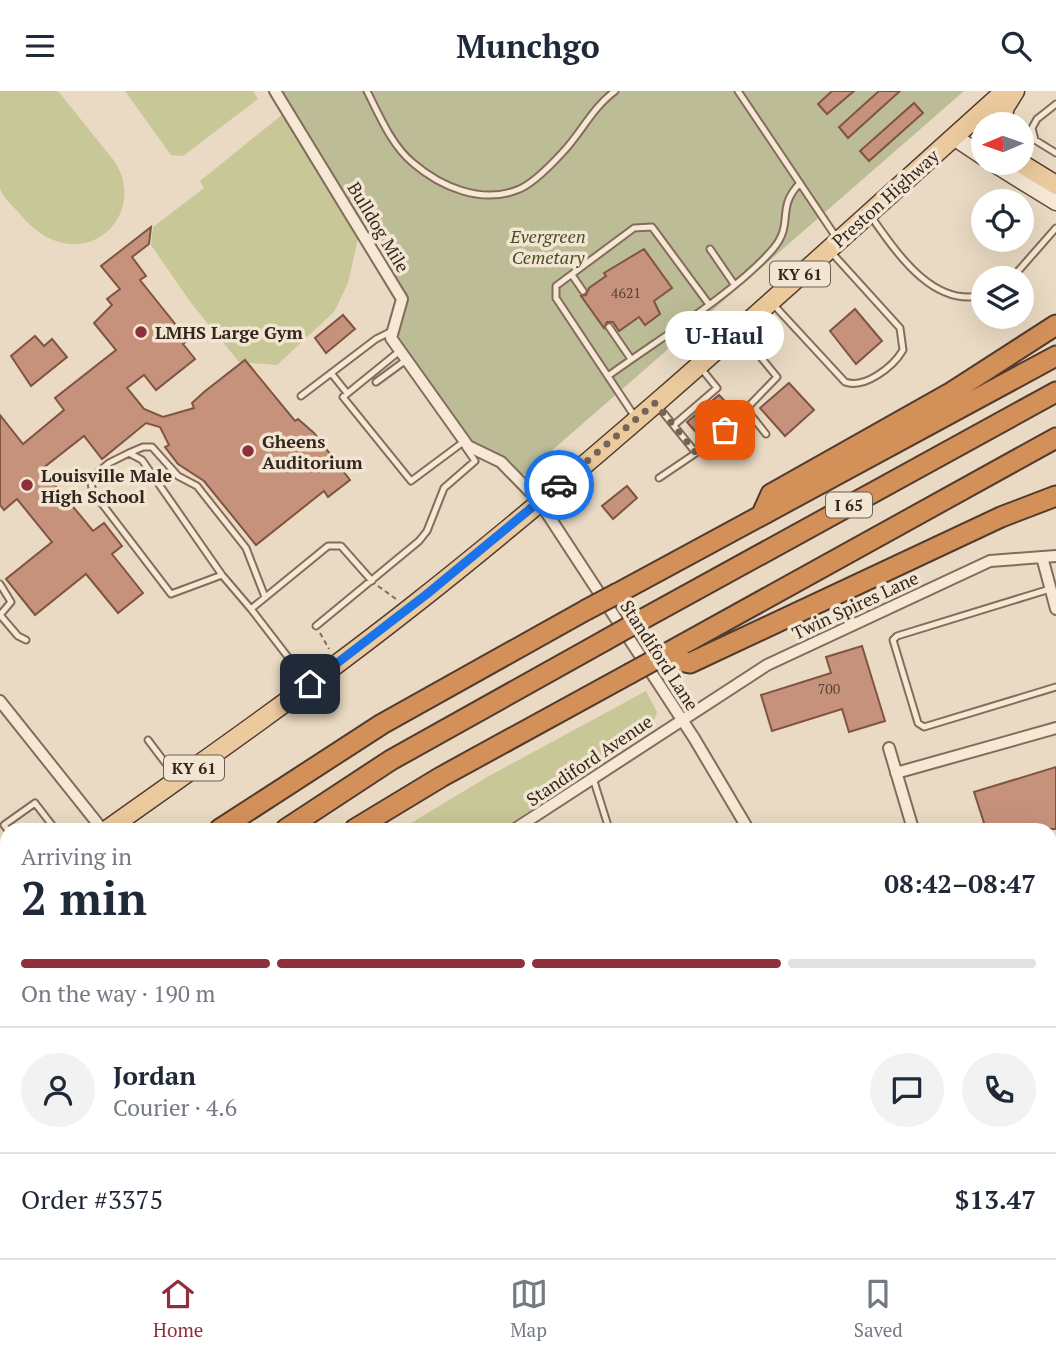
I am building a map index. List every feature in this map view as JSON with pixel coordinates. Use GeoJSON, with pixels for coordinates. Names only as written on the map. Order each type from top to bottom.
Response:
{"type":"FeatureCollection","features":[{"type":"Feature","properties":{"kind":"highway"},"geometry":{"type":"LineString","coordinates":[[762,514],[771,494],[952,392],[1056,325]]}},
{"type":"Feature","properties":{"kind":"highway"},"geometry":{"type":"LineString","coordinates":[[229,823],[382,724],[586,610],[1056,356]]}},
{"type":"Feature","properties":{"kind":"highway","name":"I 65"},"geometry":{"type":"LineString","coordinates":[[295,823],[391,760],[1056,392]]}},
{"type":"Feature","properties":{"kind":"highway","name":"I 65"},"geometry":{"type":"LineString","coordinates":[[365,823],[441,777],[1056,438]]}},
{"type":"Feature","properties":{"kind":"highway"},"geometry":{"type":"LineString","coordinates":[[660,657],[690,663],[1000,517],[1056,496]]}},
{"type":"Feature","properties":{"kind":"main road","name":"Preston Highway"},"geometry":{"type":"LineString","coordinates":[[117,823],[409,609],[655,403],[1005,91]]}},
{"type":"Feature","properties":{"kind":"main road"},"geometry":{"type":"LineString","coordinates":[[1004,112],[1015,91]]}},
{"type":"Feature","properties":{"kind":"main road"},"geometry":{"type":"LineString","coordinates":[[954,137],[971,148]]}},
{"type":"Feature","properties":{"kind":"main road"},"geometry":{"type":"LineString","coordinates":[[1034,172],[1056,185]]}},
{"type":"Feature","properties":{"kind":"main road"},"geometry":{"type":"LineString","coordinates":[[1012,175],[1056,202]]}},
{"type":"Feature","properties":{"kind":"street","name":"Bulldog Mile"},"geometry":{"type":"LineString","coordinates":[[275,91],[402,299],[391,335]]}},
{"type":"Feature","properties":{"kind":"street"},"geometry":{"type":"LineString","coordinates":[[391,335],[468,446],[501,462],[539,501]]}},
{"type":"Feature","properties":{"kind":"street","name":"Standiford Lane"},"geometry":{"type":"LineString","coordinates":[[539,501],[681,719],[744,823]]}},
{"type":"Feature","properties":{"kind":"street","name":"Twin Spires Lane"},"geometry":{"type":"LineString","coordinates":[[681,719],[767,665],[990,561],[1056,556]]}},
{"type":"Feature","properties":{"kind":"street"},"geometry":{"type":"LineString","coordinates":[[1042,557],[1056,609]]}},
{"type":"Feature","properties":{"kind":"street"},"geometry":{"type":"LineString","coordinates":[[0,701],[97,823]]}},
{"type":"Feature","properties":{"kind":"street","name":"Standiford Avenue"},"geometry":{"type":"LineString","coordinates":[[525,823],[681,719]]}},
{"type":"Feature","properties":{"kind":"street"},"geometry":{"type":"LineString","coordinates":[[896,773],[1056,728]]}},
{"type":"Feature","properties":{"kind":"street"},"geometry":{"type":"LineString","coordinates":[[889,748],[911,823]]}},
{"type":"Feature","properties":{"kind":"lane"},"geometry":{"type":"LineString","coordinates":[[367,91],[387,130],[412,163],[454,190],[489,196],[519,190],[563,152],[604,99],[615,91]]}},
{"type":"Feature","properties":{"kind":"lane"},"geometry":{"type":"LineString","coordinates":[[738,91],[800,183],[833,244],[900,328],[902,350],[893,362],[859,383],[845,382],[770,300]]}},
{"type":"Feature","properties":{"kind":"lane"},"geometry":{"type":"LineString","coordinates":[[1056,104],[1037,119],[1031,128],[1035,140],[1056,153]]}},
{"type":"Feature","properties":{"kind":"lane"},"geometry":{"type":"LineString","coordinates":[[608,376],[734,284],[772,250],[783,234],[788,196],[800,183]]}},
{"type":"Feature","properties":{"kind":"lane"},"geometry":{"type":"LineString","coordinates":[[869,213],[903,262],[926,280],[961,297],[971,296]]}},
{"type":"Feature","properties":{"kind":"lane"},"geometry":{"type":"LineString","coordinates":[[636,419],[556,298],[556,286],[634,228],[645,225],[652,227],[708,303]]}},
{"type":"Feature","properties":{"kind":"lane"},"geometry":{"type":"LineString","coordinates":[[1023,266],[1056,228]]}},
{"type":"Feature","properties":{"kind":"lane"},"geometry":{"type":"LineString","coordinates":[[710,250],[734,284]]}},
{"type":"Feature","properties":{"kind":"lane"},"geometry":{"type":"LineString","coordinates":[[572,275],[583,291]]}},
{"type":"Feature","properties":{"kind":"lane"},"geometry":{"type":"LineString","coordinates":[[609,327],[631,359]]}},
{"type":"Feature","properties":{"kind":"lane"},"geometry":{"type":"LineString","coordinates":[[736,419],[777,377],[738,329]]}},
{"type":"Feature","properties":{"kind":"lane"},"geometry":{"type":"LineString","coordinates":[[301,397],[376,339],[391,335],[396,354],[475,461]]}},
{"type":"Feature","properties":{"kind":"lane"},"geometry":{"type":"LineString","coordinates":[[396,354],[343,397],[411,481],[462,443]]}},
{"type":"Feature","properties":{"kind":"lane"},"geometry":{"type":"LineString","coordinates":[[376,382],[402,363]]}},
{"type":"Feature","properties":{"kind":"lane"},"geometry":{"type":"LineString","coordinates":[[674,425],[717,388],[698,365]]}},
{"type":"Feature","properties":{"kind":"lane"},"geometry":{"type":"LineString","coordinates":[[331,373],[348,393]]}},
{"type":"Feature","properties":{"kind":"lane"},"geometry":{"type":"LineString","coordinates":[[655,403],[696,453]]}},
{"type":"Feature","properties":{"kind":"lane"},"geometry":{"type":"LineString","coordinates":[[746,408],[766,434]]}},
{"type":"Feature","properties":{"kind":"lane"},"geometry":{"type":"LineString","coordinates":[[659,478],[725,430]]}},
{"type":"Feature","properties":{"kind":"lane"},"geometry":{"type":"LineString","coordinates":[[222,575],[171,594],[93,492],[90,479],[109,463],[143,447],[152,447],[178,476],[197,486],[246,548],[265,597]]}},
{"type":"Feature","properties":{"kind":"lane"},"geometry":{"type":"LineString","coordinates":[[129,453],[142,460],[222,575],[310,684]]}},
{"type":"Feature","properties":{"kind":"lane"},"geometry":{"type":"LineString","coordinates":[[316,626],[372,581],[427,531],[444,488],[482,457],[501,462]]}},
{"type":"Feature","properties":{"kind":"lane"},"geometry":{"type":"LineString","coordinates":[[251,609],[328,546],[341,546],[372,581]]}},
{"type":"Feature","properties":{"kind":"lane"},"geometry":{"type":"LineString","coordinates":[[0,584],[11,602],[0,615],[18,636],[26,640]]}},
{"type":"Feature","properties":{"kind":"lane"},"geometry":{"type":"LineString","coordinates":[[1050,590],[897,636],[893,640],[918,723],[924,727],[1056,687]]}},
{"type":"Feature","properties":{"kind":"lane"},"geometry":{"type":"LineString","coordinates":[[148,740],[178,780]]}},
{"type":"Feature","properties":{"kind":"lane"},"geometry":{"type":"LineString","coordinates":[[593,778],[606,823]]}},
{"type":"Feature","properties":{"kind":"lane"},"geometry":{"type":"LineString","coordinates":[[7,823],[35,803],[50,823]]}},
{"type":"Feature","properties":{"kind":"path"},"geometry":{"type":"LineString","coordinates":[[372,581],[409,609]]}},
{"type":"Feature","properties":{"kind":"path"},"geometry":{"type":"LineString","coordinates":[[316,626],[337,663]]}},
{"type":"Feature","properties":{"kind":"green space"},"geometry":{"type":"Polygon","coordinates":[[[0,91],[58,91],[115,162],[124,184],[123,204],[116,222],[102,236],[84,243],[64,243],[42,234],[3,195],[0,188],[0,91]]]}},
{"type":"Feature","properties":{"kind":"green space"},"geometry":{"type":"Polygon","coordinates":[[[125,91],[253,91],[258,99],[183,156],[171,155],[125,91]]]}},
{"type":"Feature","properties":{"kind":"green space","name":"Evergreen Cemetary"},"geometry":{"type":"Polygon","coordinates":[[[275,91],[964,91],[518,480],[468,446],[391,338],[402,299],[275,91]]]}},
{"type":"Feature","properties":{"kind":"green space"},"geometry":{"type":"Polygon","coordinates":[[[283,114],[359,234],[348,283],[334,312],[277,365],[239,362],[191,303],[151,245],[153,227],[204,188],[200,181],[283,114]]]}},
{"type":"Feature","properties":{"kind":"green space"},"geometry":{"type":"Polygon","coordinates":[[[646,691],[657,712],[651,728],[512,823],[411,823],[489,776],[646,691]]]}},
{"type":"Feature","properties":{"kind":"building"},"geometry":{"type":"Polygon","coordinates":[[[832,91],[854,91],[827,114],[818,104],[832,91]]]}},
{"type":"Feature","properties":{"kind":"building"},"geometry":{"type":"Polygon","coordinates":[[[879,91],[900,91],[848,138],[839,127],[879,91]]]}},
{"type":"Feature","properties":{"kind":"building"},"geometry":{"type":"Polygon","coordinates":[[[914,103],[923,113],[869,161],[860,151],[914,103]]]}},
{"type":"Feature","properties":{"kind":"building"},"geometry":{"type":"Polygon","coordinates":[[[151,227],[149,244],[132,257],[146,276],[140,280],[188,340],[183,344],[195,359],[156,390],[144,375],[127,388],[144,409],[163,417],[194,408],[192,403],[245,360],[295,421],[298,419],[314,433],[350,480],[328,497],[324,491],[256,545],[204,481],[178,464],[165,447],[169,445],[160,427],[146,423],[102,459],[84,436],[42,469],[93,531],[104,523],[122,546],[112,554],[143,593],[118,613],[86,574],[35,615],[6,579],[52,542],[17,499],[4,510],[0,505],[0,415],[23,444],[64,410],[55,398],[116,350],[94,323],[112,305],[107,299],[120,289],[101,266],[151,227]]]}},
{"type":"Feature","properties":{"kind":"building"},"geometry":{"type":"Polygon","coordinates":[[[644,249],[672,288],[654,301],[660,314],[645,325],[639,317],[619,331],[613,322],[607,322],[604,328],[581,296],[586,295],[589,288],[606,276],[604,273],[644,249]]]}},
{"type":"Feature","properties":{"kind":"building"},"geometry":{"type":"Polygon","coordinates":[[[855,309],[882,341],[856,364],[830,331],[855,309]]]}},
{"type":"Feature","properties":{"kind":"building"},"geometry":{"type":"Polygon","coordinates":[[[343,315],[355,329],[326,353],[315,338],[343,315]]]}},
{"type":"Feature","properties":{"kind":"building"},"geometry":{"type":"Polygon","coordinates":[[[35,336],[44,346],[52,339],[67,357],[31,386],[11,356],[35,336]]]}},
{"type":"Feature","properties":{"kind":"building"},"geometry":{"type":"Polygon","coordinates":[[[789,383],[814,410],[785,436],[760,408],[789,383]]]}},
{"type":"Feature","properties":{"kind":"building"},"geometry":{"type":"Polygon","coordinates":[[[719,395],[733,410],[701,438],[687,422],[719,395]]]}},
{"type":"Feature","properties":{"kind":"building"},"geometry":{"type":"Polygon","coordinates":[[[627,486],[637,498],[613,519],[602,506],[627,486]]]}},
{"type":"Feature","properties":{"kind":"building"},"geometry":{"type":"Polygon","coordinates":[[[862,646],[885,721],[849,732],[842,709],[772,731],[761,695],[831,673],[826,657],[862,646]]]}},
{"type":"Feature","properties":{"kind":"building"},"geometry":{"type":"Polygon","coordinates":[[[1056,767],[1056,823],[984,823],[974,792],[1056,767]]]}},
{"type":"Feature","properties":{"kind":"way so far"},"geometry":{"type":"LineString","coordinates":[[559,485],[655,403],[696,453],[725,430]]}},
{"type":"Feature","properties":{"kind":"place","name":"LMHS Large Gym"},"geometry":{"type":"Point","coordinates":[141,332]}},
{"type":"Feature","properties":{"kind":"place","name":"U-Haul"},"geometry":{"type":"Point","coordinates":[725,430]}},
{"type":"Feature","properties":{"kind":"place","name":"Gheens Auditorium"},"geometry":{"type":"Point","coordinates":[248,451]}},
{"type":"Feature","properties":{"kind":"place","name":"Louisville Male High School"},"geometry":{"type":"Point","coordinates":[27,485]}},
{"type":"Feature","properties":{"kind":"route"},"geometry":{"type":"LineString","coordinates":[[310,684],[427,594],[559,485]]}}]}
